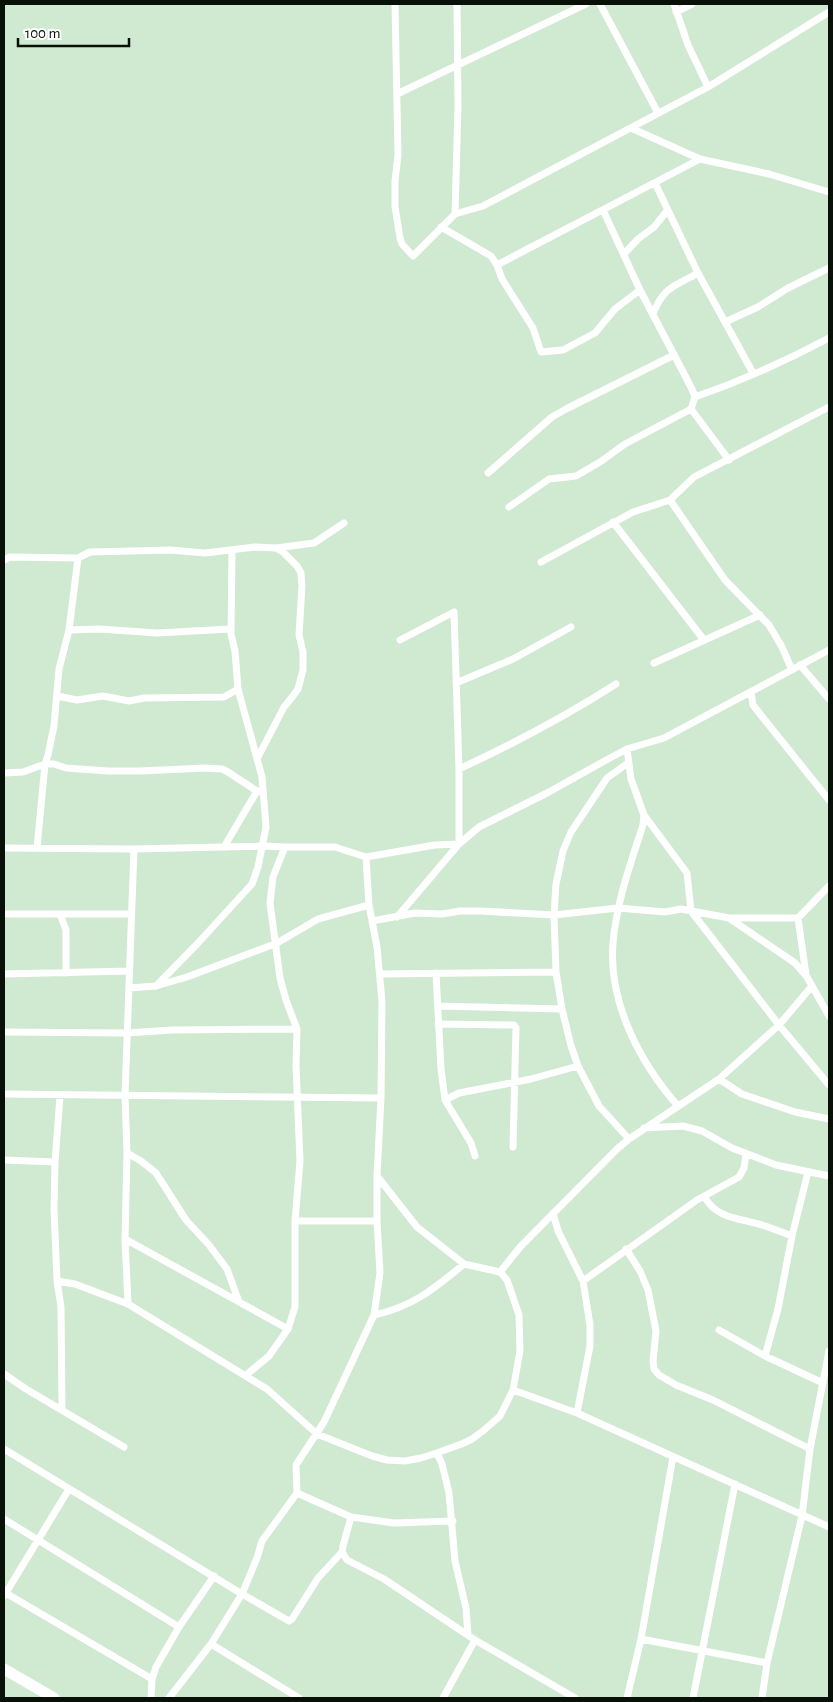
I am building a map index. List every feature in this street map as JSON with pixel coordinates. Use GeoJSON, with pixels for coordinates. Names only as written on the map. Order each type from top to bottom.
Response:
{"type":"FeatureCollection","features":[{"type":"Feature","properties":{"kind":"main road"},"geometry":{"type":"LineString","coordinates":[[4,1668],[54,1698]]}},
{"type":"Feature","properties":{"kind":"street"},"geometry":{"type":"LineString","coordinates":[[395,4],[398,154],[395,207],[402,244],[413,256],[454,214],[483,206],[708,87],[829,12]]}},
{"type":"Feature","properties":{"kind":"street"},"geometry":{"type":"LineString","coordinates":[[454,214],[458,106],[457,4]]}},
{"type":"Feature","properties":{"kind":"street"},"geometry":{"type":"LineString","coordinates":[[397,94],[586,4]]}},
{"type":"Feature","properties":{"kind":"street"},"geometry":{"type":"LineString","coordinates":[[600,4],[658,113]]}},
{"type":"Feature","properties":{"kind":"street"},"geometry":{"type":"LineString","coordinates":[[674,4],[688,45],[708,87]]}},
{"type":"Feature","properties":{"kind":"street"},"geometry":{"type":"LineString","coordinates":[[676,12],[692,4]]}},
{"type":"Feature","properties":{"kind":"street"},"geometry":{"type":"LineString","coordinates":[[631,128],[700,159],[770,174],[829,192]]}},
{"type":"Feature","properties":{"kind":"street"},"geometry":{"type":"LineString","coordinates":[[497,265],[700,159]]}},
{"type":"Feature","properties":{"kind":"street"},"geometry":{"type":"LineString","coordinates":[[655,183],[698,273],[753,373]]}},
{"type":"Feature","properties":{"kind":"street"},"geometry":{"type":"LineString","coordinates":[[509,507],[532,493],[549,479],[576,476],[625,444],[691,409],[695,396],[640,290],[603,210]]}},
{"type":"Feature","properties":{"kind":"street"},"geometry":{"type":"LineString","coordinates":[[624,254],[654,227],[667,211]]}},
{"type":"Feature","properties":{"kind":"street"},"geometry":{"type":"LineString","coordinates":[[441,227],[491,256],[497,265],[502,279],[532,328],[541,352],[563,350],[595,333],[615,309],[640,290]]}},
{"type":"Feature","properties":{"kind":"street"},"geometry":{"type":"LineString","coordinates":[[724,322],[758,307],[788,288],[829,268]]}},
{"type":"Feature","properties":{"kind":"street"},"geometry":{"type":"LineString","coordinates":[[653,314],[658,300],[666,290],[698,273]]}},
{"type":"Feature","properties":{"kind":"street"},"geometry":{"type":"LineString","coordinates":[[695,396],[731,385],[829,338]]}},
{"type":"Feature","properties":{"kind":"street"},"geometry":{"type":"LineString","coordinates":[[488,473],[552,417],[674,355]]}},
{"type":"Feature","properties":{"kind":"street"},"geometry":{"type":"LineString","coordinates":[[541,562],[633,512],[670,500],[694,478],[829,407]]}},
{"type":"Feature","properties":{"kind":"street"},"geometry":{"type":"LineString","coordinates":[[691,409],[729,460]]}},
{"type":"Feature","properties":{"kind":"street"},"geometry":{"type":"LineString","coordinates":[[670,500],[725,580],[775,633],[792,670]]}},
{"type":"Feature","properties":{"kind":"street"},"geometry":{"type":"LineString","coordinates":[[613,522],[704,640]]}},
{"type":"Feature","properties":{"kind":"street"},"geometry":{"type":"LineString","coordinates":[[4,560],[10,557],[78,558],[90,552],[170,550],[205,553],[255,547],[276,548],[314,543],[344,523]]}},
{"type":"Feature","properties":{"kind":"street"},"geometry":{"type":"LineString","coordinates":[[257,759],[284,706],[298,689],[303,670],[303,652],[299,635],[301,573],[298,566],[284,552],[276,548]]}},
{"type":"Feature","properties":{"kind":"street"},"geometry":{"type":"LineString","coordinates":[[156,986],[252,884],[266,827],[260,792],[262,777],[238,689],[235,651],[230,629],[232,618],[232,550]]}},
{"type":"Feature","properties":{"kind":"street"},"geometry":{"type":"LineString","coordinates":[[37,848],[45,764],[54,726],[59,669],[69,630],[78,558]]}},
{"type":"Feature","properties":{"kind":"street"},"geometry":{"type":"LineString","coordinates":[[400,640],[454,612],[460,769],[459,844]]}},
{"type":"Feature","properties":{"kind":"street"},"geometry":{"type":"LineString","coordinates":[[654,663],[760,615]]}},
{"type":"Feature","properties":{"kind":"street"},"geometry":{"type":"LineString","coordinates":[[456,684],[513,659],[571,627]]}},
{"type":"Feature","properties":{"kind":"street"},"geometry":{"type":"LineString","coordinates":[[69,630],[99,629],[157,633],[230,629]]}},
{"type":"Feature","properties":{"kind":"street"},"geometry":{"type":"LineString","coordinates":[[397,917],[459,844],[479,827],[549,792],[627,749],[664,738],[829,650]]}},
{"type":"Feature","properties":{"kind":"street"},"geometry":{"type":"LineString","coordinates":[[800,666],[829,700]]}},
{"type":"Feature","properties":{"kind":"street"},"geometry":{"type":"LineString","coordinates":[[460,769],[590,701],[616,684]]}},
{"type":"Feature","properties":{"kind":"street"},"geometry":{"type":"LineString","coordinates":[[57,696],[76,700],[103,696],[129,701],[144,698],[224,697],[238,689]]}},
{"type":"Feature","properties":{"kind":"street"},"geometry":{"type":"LineString","coordinates":[[750,692],[753,705],[829,800]]}},
{"type":"Feature","properties":{"kind":"street"},"geometry":{"type":"LineString","coordinates":[[627,749],[631,778],[644,815],[687,873],[692,903],[691,911],[829,1085]]}},
{"type":"Feature","properties":{"kind":"street"},"geometry":{"type":"LineString","coordinates":[[628,763],[606,778],[571,832],[563,851],[556,884],[554,915],[556,972],[571,1046],[578,1066],[599,1106],[629,1139]]}},
{"type":"Feature","properties":{"kind":"street"},"geometry":{"type":"LineString","coordinates":[[4,773],[23,772],[45,764],[54,764],[66,768],[140,771],[222,769],[260,792]]}},
{"type":"Feature","properties":{"kind":"street"},"geometry":{"type":"LineString","coordinates":[[224,847],[260,792]]}},
{"type":"Feature","properties":{"kind":"street"},"geometry":{"type":"LineString","coordinates":[[644,815],[643,825],[618,908],[612,944],[613,964],[617,989],[631,1034],[653,1075],[678,1106]]}},
{"type":"Feature","properties":{"kind":"street"},"geometry":{"type":"LineString","coordinates":[[4,848],[335,847],[366,858],[435,846],[459,844]]}},
{"type":"Feature","properties":{"kind":"street"},"geometry":{"type":"LineString","coordinates":[[246,1375],[269,1356],[288,1329],[295,1307],[295,1221],[300,1161],[297,1097],[297,1029],[280,978],[277,943],[270,903],[273,877],[285,847]]}},
{"type":"Feature","properties":{"kind":"street"},"geometry":{"type":"LineString","coordinates":[[128,1304],[125,1096],[134,849]]}},
{"type":"Feature","properties":{"kind":"street"},"geometry":{"type":"LineString","coordinates":[[169,1698],[211,1644],[242,1594],[262,1541],[298,1493],[296,1465],[317,1434],[327,1415],[374,1316],[380,1273],[376,1221],[382,1098],[382,1001],[380,974],[369,905],[366,858]]}},
{"type":"Feature","properties":{"kind":"street"},"geometry":{"type":"LineString","coordinates":[[372,921],[416,913],[442,914],[460,911],[554,915],[618,908],[665,912],[681,909],[729,918],[798,918],[829,886]]}},
{"type":"Feature","properties":{"kind":"street"},"geometry":{"type":"LineString","coordinates":[[129,988],[156,986],[187,977],[277,943],[318,919],[369,905]]}},
{"type":"Feature","properties":{"kind":"street"},"geometry":{"type":"LineString","coordinates":[[4,914],[131,914]]}},
{"type":"Feature","properties":{"kind":"street"},"geometry":{"type":"LineString","coordinates":[[60,914],[66,930],[66,973]]}},
{"type":"Feature","properties":{"kind":"street"},"geometry":{"type":"LineString","coordinates":[[729,918],[795,963],[807,976],[829,1016]]}},
{"type":"Feature","properties":{"kind":"street"},"geometry":{"type":"LineString","coordinates":[[798,918],[807,976]]}},
{"type":"Feature","properties":{"kind":"street"},"geometry":{"type":"LineString","coordinates":[[4,974],[129,971]]}},
{"type":"Feature","properties":{"kind":"street"},"geometry":{"type":"LineString","coordinates":[[380,974],[556,972]]}},
{"type":"Feature","properties":{"kind":"street"},"geometry":{"type":"LineString","coordinates":[[436,973],[438,1024],[445,1100],[471,1143],[475,1156]]}},
{"type":"Feature","properties":{"kind":"street"},"geometry":{"type":"LineString","coordinates":[[500,1272],[521,1246],[553,1213],[629,1139],[719,1079],[780,1025],[812,986]]}},
{"type":"Feature","properties":{"kind":"street"},"geometry":{"type":"LineString","coordinates":[[438,1006],[562,1009]]}},
{"type":"Feature","properties":{"kind":"street"},"geometry":{"type":"LineString","coordinates":[[438,1024],[514,1025],[516,1028],[513,1147]]}},
{"type":"Feature","properties":{"kind":"street"},"geometry":{"type":"LineString","coordinates":[[4,1032],[127,1033],[172,1030],[297,1029]]}},
{"type":"Feature","properties":{"kind":"street"},"geometry":{"type":"LineString","coordinates":[[445,1100],[459,1093],[531,1079],[578,1066]]}},
{"type":"Feature","properties":{"kind":"street"},"geometry":{"type":"LineString","coordinates":[[719,1079],[742,1094],[795,1112],[829,1118]]}},
{"type":"Feature","properties":{"kind":"street"},"geometry":{"type":"LineString","coordinates":[[4,1094],[382,1098]]}},
{"type":"Feature","properties":{"kind":"street"},"geometry":{"type":"LineString","coordinates":[[60,1096],[54,1209],[57,1281],[61,1308],[62,1410]]}},
{"type":"Feature","properties":{"kind":"street"},"geometry":{"type":"LineString","coordinates":[[644,1128],[682,1126],[702,1131],[746,1154],[776,1165],[829,1176]]}},
{"type":"Feature","properties":{"kind":"street"},"geometry":{"type":"LineString","coordinates":[[127,1153],[156,1173],[186,1220],[209,1245],[228,1270],[239,1302]]}},
{"type":"Feature","properties":{"kind":"street"},"geometry":{"type":"LineString","coordinates":[[583,1281],[704,1196],[739,1177],[744,1168],[746,1154]]}},
{"type":"Feature","properties":{"kind":"street"},"geometry":{"type":"LineString","coordinates":[[4,1160],[55,1162]]}},
{"type":"Feature","properties":{"kind":"street"},"geometry":{"type":"LineString","coordinates":[[765,1356],[778,1309],[792,1236],[808,1172]]}},
{"type":"Feature","properties":{"kind":"street"},"geometry":{"type":"LineString","coordinates":[[57,1281],[75,1284],[128,1304],[267,1389],[317,1434],[387,1460],[421,1458],[437,1453],[464,1443],[484,1431],[500,1416],[513,1390],[520,1350],[519,1315],[507,1280],[500,1272],[464,1264],[417,1227],[377,1176]]}},
{"type":"Feature","properties":{"kind":"street"},"geometry":{"type":"LineString","coordinates":[[704,1196],[712,1207],[730,1218],[761,1224],[792,1236]]}},
{"type":"Feature","properties":{"kind":"street"},"geometry":{"type":"LineString","coordinates":[[553,1213],[558,1231],[583,1281],[590,1325],[590,1346],[577,1413]]}},
{"type":"Feature","properties":{"kind":"street"},"geometry":{"type":"LineString","coordinates":[[295,1221],[376,1221]]}},
{"type":"Feature","properties":{"kind":"street"},"geometry":{"type":"LineString","coordinates":[[126,1239],[288,1329]]}},
{"type":"Feature","properties":{"kind":"street"},"geometry":{"type":"LineString","coordinates":[[626,1249],[638,1266],[648,1290],[656,1331],[654,1369],[659,1375],[810,1449]]}},
{"type":"Feature","properties":{"kind":"street"},"geometry":{"type":"LineString","coordinates":[[374,1316],[390,1312],[433,1290],[464,1264]]}},
{"type":"Feature","properties":{"kind":"street"},"geometry":{"type":"LineString","coordinates":[[719,1330],[765,1356],[823,1382]]}},
{"type":"Feature","properties":{"kind":"street"},"geometry":{"type":"LineString","coordinates":[[762,1698],[767,1664],[802,1516],[810,1449],[829,1351]]}},
{"type":"Feature","properties":{"kind":"street"},"geometry":{"type":"LineString","coordinates":[[4,1374],[124,1447]]}},
{"type":"Feature","properties":{"kind":"street"},"geometry":{"type":"LineString","coordinates":[[513,1390],[577,1413],[829,1527]]}},
{"type":"Feature","properties":{"kind":"street"},"geometry":{"type":"LineString","coordinates":[[4,1449],[242,1594],[289,1620],[292,1619],[318,1578],[342,1552],[351,1517]]}},
{"type":"Feature","properties":{"kind":"street"},"geometry":{"type":"LineString","coordinates":[[437,1453],[446,1478],[453,1521],[455,1561],[466,1608],[468,1635]]}},
{"type":"Feature","properties":{"kind":"street"},"geometry":{"type":"LineString","coordinates":[[627,1698],[641,1639],[673,1457]]}},
{"type":"Feature","properties":{"kind":"street"},"geometry":{"type":"LineString","coordinates":[[693,1698],[735,1484]]}},
{"type":"Feature","properties":{"kind":"street"},"geometry":{"type":"LineString","coordinates":[[69,1489],[4,1594],[152,1679]]}},
{"type":"Feature","properties":{"kind":"street"},"geometry":{"type":"LineString","coordinates":[[298,1493],[351,1517],[394,1523],[453,1521]]}},
{"type":"Feature","properties":{"kind":"street"},"geometry":{"type":"LineString","coordinates":[[4,1518],[179,1627]]}},
{"type":"Feature","properties":{"kind":"street"},"geometry":{"type":"LineString","coordinates":[[342,1552],[347,1560],[384,1580],[475,1640],[575,1698]]}},
{"type":"Feature","properties":{"kind":"street"},"geometry":{"type":"LineString","coordinates":[[151,1698],[152,1679],[156,1666],[179,1627],[214,1576]]}},
{"type":"Feature","properties":{"kind":"street"},"geometry":{"type":"LineString","coordinates":[[641,1639],[767,1664]]}},
{"type":"Feature","properties":{"kind":"street"},"geometry":{"type":"LineString","coordinates":[[443,1698],[475,1640]]}},
{"type":"Feature","properties":{"kind":"street"},"geometry":{"type":"LineString","coordinates":[[211,1644],[299,1698]]}}]}
